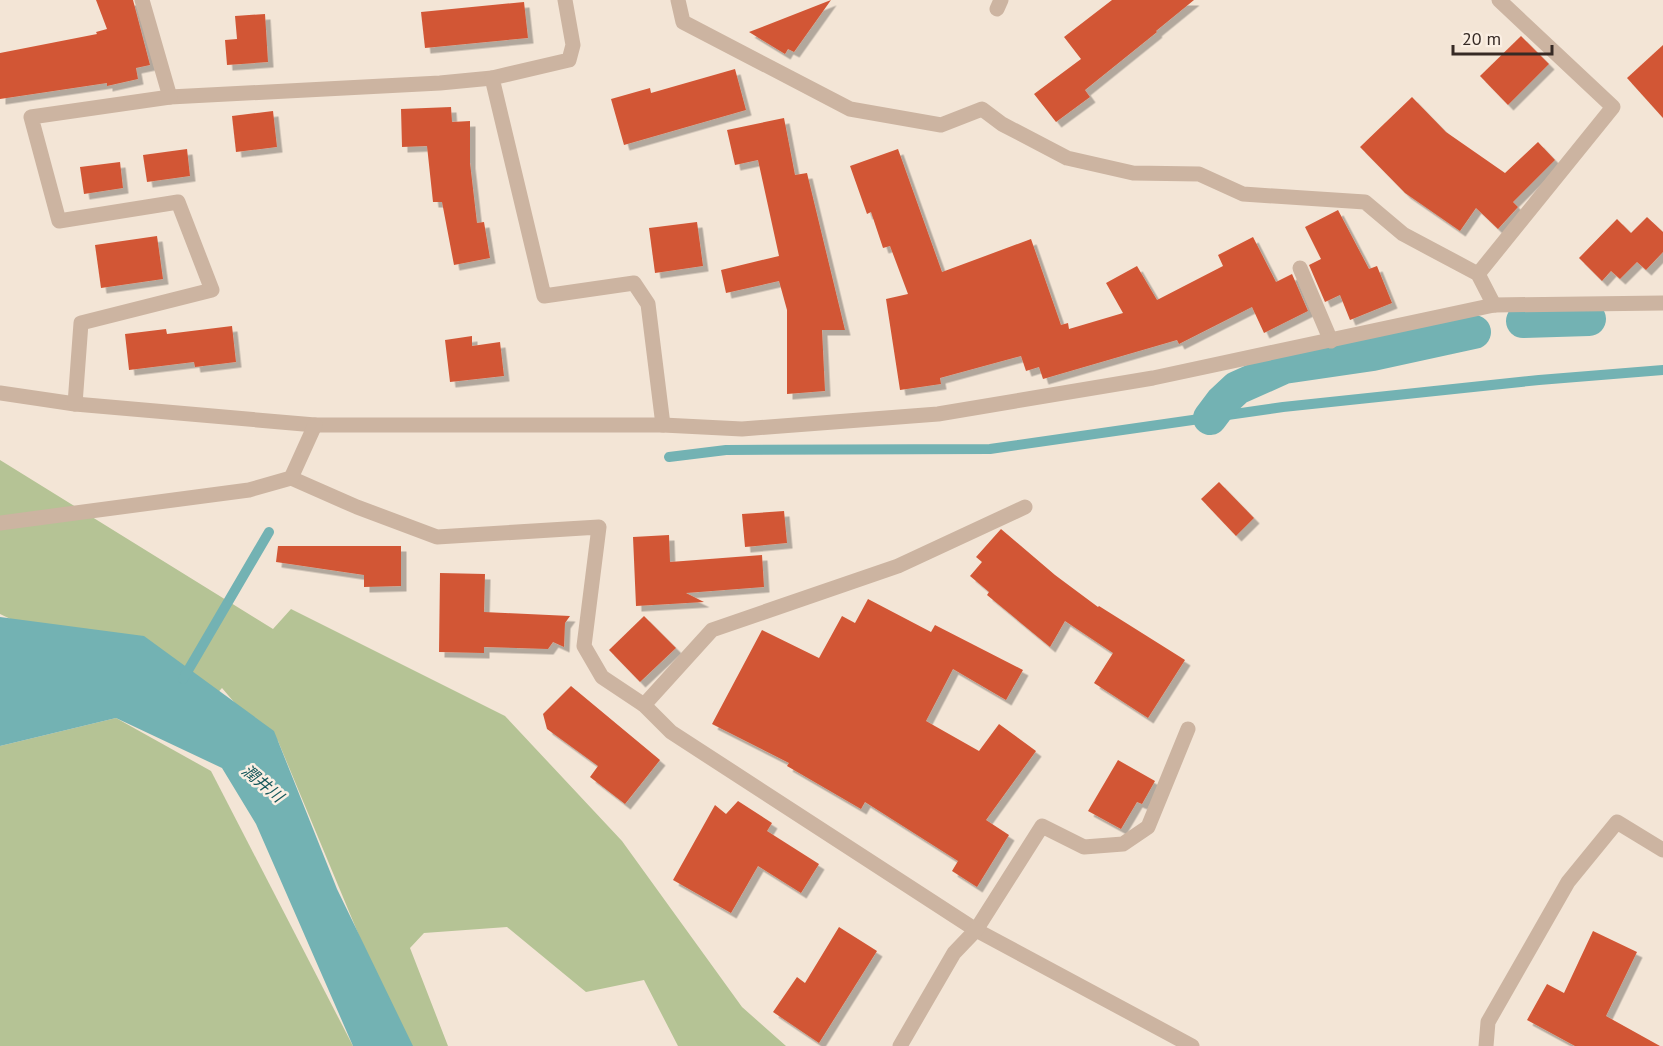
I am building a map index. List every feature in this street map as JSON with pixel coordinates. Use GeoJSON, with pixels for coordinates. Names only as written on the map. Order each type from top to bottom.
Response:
{"type":"FeatureCollection","features":[{"type":"Feature","properties":{"kind":"street"},"geometry":{"type":"LineString","coordinates":[[142,0],[170,97]]}},
{"type":"Feature","properties":{"kind":"street"},"geometry":{"type":"LineString","coordinates":[[75,404],[81,323],[212,290],[178,202],[59,221],[31,117],[170,97],[440,83],[492,78],[569,60],[573,45],[565,0]]}},
{"type":"Feature","properties":{"kind":"street"},"geometry":{"type":"LineString","coordinates":[[678,0],[683,22],[850,109],[941,125],[982,109],[1002,124],[1067,158],[1133,173],[1199,174],[1243,194],[1365,202],[1402,234],[1478,274],[1494,305]]}},
{"type":"Feature","properties":{"kind":"street"},"geometry":{"type":"LineString","coordinates":[[1478,274],[1613,107],[1499,0]]}},
{"type":"Feature","properties":{"kind":"street"},"geometry":{"type":"LineString","coordinates":[[492,78],[544,296],[634,283],[648,304],[663,425]]}},
{"type":"Feature","properties":{"kind":"street"},"geometry":{"type":"LineString","coordinates":[[1300,268],[1331,340]]}},
{"type":"Feature","properties":{"kind":"street"},"geometry":{"type":"LineString","coordinates":[[0,393],[75,404],[315,425],[663,425],[742,429],[938,414],[1153,378],[1494,305],[1663,303]]}},
{"type":"Feature","properties":{"kind":"street"},"geometry":{"type":"LineString","coordinates":[[291,477],[315,425]]}},
{"type":"Feature","properties":{"kind":"street"},"geometry":{"type":"LineString","coordinates":[[0,523],[249,490],[291,477],[357,507],[437,537],[599,527],[584,646],[602,677],[644,705],[671,732],[976,930],[1192,1046]]}},
{"type":"Feature","properties":{"kind":"street"},"geometry":{"type":"LineString","coordinates":[[644,705],[712,630],[898,566],[1024,507]]}},
{"type":"Feature","properties":{"kind":"street"},"geometry":{"type":"LineString","coordinates":[[900,1046],[954,953],[976,930],[1042,826],[1084,847],[1123,844],[1148,826],[1188,729]]}},
{"type":"Feature","properties":{"kind":"street"},"geometry":{"type":"LineString","coordinates":[[1486,1046],[1488,1022],[1568,882],[1617,822],[1663,850]]}},
{"type":"Feature","properties":{"kind":"green space"},"geometry":{"type":"Polygon","coordinates":[[[0,460],[273,629],[291,609],[505,716],[622,841],[742,1007],[786,1046],[678,1046],[644,980],[586,992],[507,927],[424,933],[410,948],[448,1046],[405,1046],[278,741],[234,702],[222,688],[202,710],[0,614],[0,460]]]}},
{"type":"Feature","properties":{"kind":"green space"},"geometry":{"type":"Polygon","coordinates":[[[116,718],[211,771],[353,1046],[0,1046],[0,746],[116,718]]]}},
{"type":"Feature","properties":{"kind":"water","name":"潤井川"},"geometry":{"type":"Polygon","coordinates":[[[0,617],[144,636],[274,731],[337,889],[413,1046],[353,1046],[256,824],[222,768],[116,718],[0,746],[0,617]]]}},
{"type":"Feature","properties":{"kind":"building"},"geometry":{"type":"Polygon","coordinates":[[[96,0],[133,0],[150,65],[136,68],[138,79],[107,86],[107,83],[0,99],[0,53],[97,34],[96,32],[107,29],[96,0]]]}},
{"type":"Feature","properties":{"kind":"building"},"geometry":{"type":"Polygon","coordinates":[[[831,0],[794,52],[788,49],[785,54],[749,32],[831,0]]]}},
{"type":"Feature","properties":{"kind":"building"},"geometry":{"type":"Polygon","coordinates":[[[1112,0],[1194,0],[1085,90],[1090,97],[1056,122],[1034,94],[1081,59],[1064,37],[1112,0]]]}},
{"type":"Feature","properties":{"kind":"building"},"geometry":{"type":"Polygon","coordinates":[[[524,2],[528,38],[425,48],[421,12],[524,2]]]}},
{"type":"Feature","properties":{"kind":"building"},"geometry":{"type":"Polygon","coordinates":[[[265,14],[268,62],[227,65],[225,40],[237,39],[235,16],[265,14]]]}},
{"type":"Feature","properties":{"kind":"building"},"geometry":{"type":"Polygon","coordinates":[[[1521,36],[1549,64],[1508,105],[1480,76],[1521,36]]]}},
{"type":"Feature","properties":{"kind":"building"},"geometry":{"type":"Polygon","coordinates":[[[1663,45],[1663,118],[1627,78],[1663,45]]]}},
{"type":"Feature","properties":{"kind":"building"},"geometry":{"type":"Polygon","coordinates":[[[735,69],[746,110],[624,145],[611,99],[650,88],[651,93],[735,69]]]}},
{"type":"Feature","properties":{"kind":"building"},"geometry":{"type":"Polygon","coordinates":[[[1412,97],[1446,132],[1505,173],[1538,142],[1555,160],[1513,202],[1518,207],[1498,229],[1476,208],[1460,231],[1405,193],[1360,147],[1412,97]]]}},
{"type":"Feature","properties":{"kind":"building"},"geometry":{"type":"Polygon","coordinates":[[[451,107],[452,122],[470,121],[470,163],[477,223],[484,222],[490,258],[454,265],[442,202],[433,202],[427,146],[402,147],[401,109],[451,107]]]}},
{"type":"Feature","properties":{"kind":"building"},"geometry":{"type":"Polygon","coordinates":[[[273,111],[277,147],[236,152],[232,116],[273,111]]]}},
{"type":"Feature","properties":{"kind":"building"},"geometry":{"type":"Polygon","coordinates":[[[784,118],[795,175],[807,173],[845,330],[822,330],[825,391],[787,394],[787,310],[779,281],[726,293],[721,270],[779,256],[758,160],[735,165],[727,130],[784,118]]]}},
{"type":"Feature","properties":{"kind":"building"},"geometry":{"type":"Polygon","coordinates":[[[187,149],[190,176],[147,182],[143,155],[187,149]]]}},
{"type":"Feature","properties":{"kind":"building"},"geometry":{"type":"Polygon","coordinates":[[[898,149],[942,272],[1031,239],[1061,325],[1068,323],[1069,329],[1123,313],[1106,283],[1137,266],[1157,300],[1223,266],[1218,255],[1253,237],[1276,282],[1292,274],[1308,311],[1264,333],[1252,307],[1179,344],[1177,340],[1043,379],[1039,367],[1026,371],[1021,356],[940,378],[941,384],[900,390],[886,299],[908,294],[890,246],[883,248],[871,212],[867,214],[850,166],[898,149]]]}},
{"type":"Feature","properties":{"kind":"building"},"geometry":{"type":"Polygon","coordinates":[[[120,162],[123,188],[84,194],[80,167],[120,162]]]}},
{"type":"Feature","properties":{"kind":"building"},"geometry":{"type":"Polygon","coordinates":[[[1338,210],[1369,269],[1377,266],[1392,303],[1350,320],[1340,295],[1325,302],[1309,265],[1321,259],[1305,227],[1338,210]]]}},
{"type":"Feature","properties":{"kind":"building"},"geometry":{"type":"Polygon","coordinates":[[[1647,217],[1663,232],[1663,252],[1646,270],[1637,262],[1620,279],[1611,271],[1602,281],[1579,258],[1617,219],[1631,233],[1647,217]]]}},
{"type":"Feature","properties":{"kind":"building"},"geometry":{"type":"Polygon","coordinates":[[[697,222],[703,266],[655,273],[649,228],[697,222]]]}},
{"type":"Feature","properties":{"kind":"building"},"geometry":{"type":"Polygon","coordinates":[[[157,236],[163,279],[101,288],[95,245],[157,236]]]}},
{"type":"Feature","properties":{"kind":"building"},"geometry":{"type":"Polygon","coordinates":[[[232,326],[236,362],[195,367],[194,362],[129,370],[125,334],[166,329],[167,334],[232,326]]]}},
{"type":"Feature","properties":{"kind":"building"},"geometry":{"type":"Polygon","coordinates":[[[472,336],[472,346],[500,342],[504,376],[450,382],[445,340],[472,336]]]}},
{"type":"Feature","properties":{"kind":"building"},"geometry":{"type":"Polygon","coordinates":[[[1219,482],[1254,518],[1236,536],[1201,499],[1219,482]]]}},
{"type":"Feature","properties":{"kind":"building"},"geometry":{"type":"Polygon","coordinates":[[[784,511],[787,543],[745,547],[742,514],[784,511]]]}},
{"type":"Feature","properties":{"kind":"building"},"geometry":{"type":"Polygon","coordinates":[[[1001,529],[1055,575],[1098,607],[1185,660],[1148,718],[1094,683],[1113,653],[1065,621],[1050,647],[987,595],[989,592],[970,576],[982,562],[976,557],[1001,529]]]}},
{"type":"Feature","properties":{"kind":"building"},"geometry":{"type":"Polygon","coordinates":[[[669,535],[670,562],[762,555],[764,587],[686,593],[704,602],[636,606],[633,537],[669,535]]]}},
{"type":"Feature","properties":{"kind":"building"},"geometry":{"type":"Polygon","coordinates":[[[278,546],[401,546],[401,586],[364,587],[364,575],[276,562],[278,546]]]}},
{"type":"Feature","properties":{"kind":"building"},"geometry":{"type":"Polygon","coordinates":[[[440,573],[485,574],[484,612],[570,616],[565,623],[564,647],[553,642],[548,649],[484,647],[484,653],[439,652],[440,573]]]}},
{"type":"Feature","properties":{"kind":"building"},"geometry":{"type":"Polygon","coordinates":[[[868,599],[931,632],[935,625],[1023,670],[1006,700],[953,669],[926,721],[979,751],[999,724],[1036,751],[986,820],[1009,835],[977,887],[952,871],[958,861],[865,802],[861,809],[787,766],[789,763],[712,724],[762,630],[819,658],[842,616],[855,623],[868,599]]]}},
{"type":"Feature","properties":{"kind":"building"},"geometry":{"type":"Polygon","coordinates":[[[644,616],[676,648],[640,682],[609,650],[644,616]]]}},
{"type":"Feature","properties":{"kind":"building"},"geometry":{"type":"Polygon","coordinates":[[[571,686],[660,760],[625,804],[590,777],[598,766],[547,729],[543,714],[571,686]]]}},
{"type":"Feature","properties":{"kind":"building"},"geometry":{"type":"Polygon","coordinates":[[[1118,760],[1155,781],[1142,804],[1137,802],[1121,829],[1088,811],[1118,760]]]}},
{"type":"Feature","properties":{"kind":"building"},"geometry":{"type":"Polygon","coordinates":[[[738,801],[772,823],[767,831],[819,864],[801,893],[758,866],[731,913],[673,880],[715,805],[726,814],[738,801]]]}},
{"type":"Feature","properties":{"kind":"building"},"geometry":{"type":"Polygon","coordinates":[[[839,927],[877,951],[819,1043],[773,1012],[797,977],[805,983],[839,927]]]}},
{"type":"Feature","properties":{"kind":"building"},"geometry":{"type":"Polygon","coordinates":[[[1593,931],[1637,952],[1606,1016],[1660,1046],[1575,1046],[1527,1020],[1547,984],[1564,993],[1593,931]]]}},
{"type":"Feature","properties":{"kind":"waterway"},"geometry":{"type":"LineString","coordinates":[[1523,321],[1589,319]]}},
{"type":"Feature","properties":{"kind":"waterway"},"geometry":{"type":"LineString","coordinates":[[1210,418],[1237,388],[1284,367],[1373,354],[1474,332]]}},
{"type":"Feature","properties":{"kind":"waterway"},"geometry":{"type":"LineString","coordinates":[[669,457],[726,450],[990,449],[1283,407],[1539,380],[1663,370]]}},
{"type":"Feature","properties":{"kind":"waterway"},"geometry":{"type":"LineString","coordinates":[[183,679],[269,532]]}}]}
